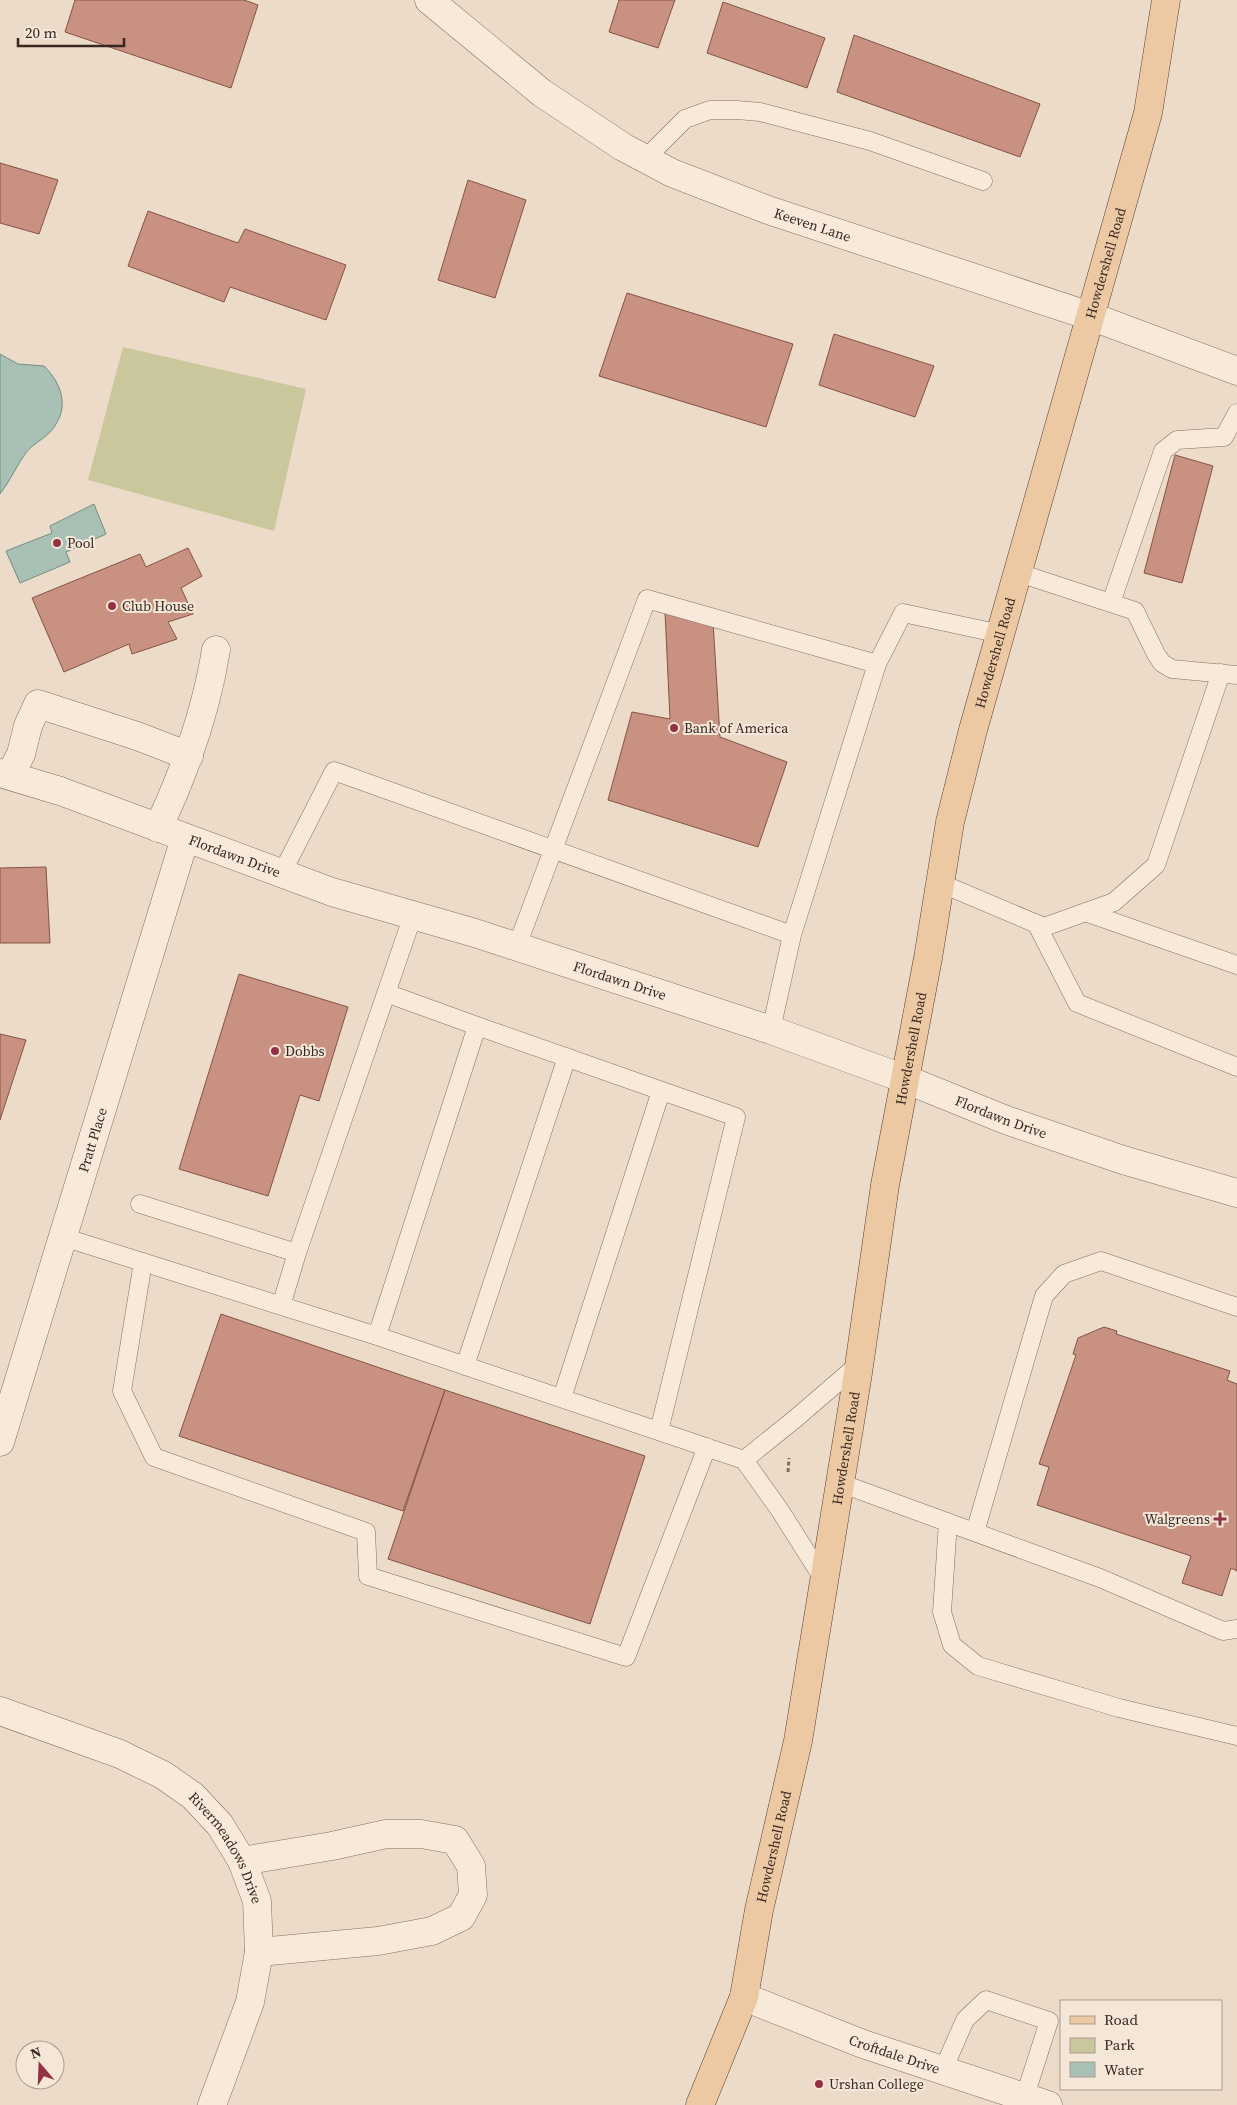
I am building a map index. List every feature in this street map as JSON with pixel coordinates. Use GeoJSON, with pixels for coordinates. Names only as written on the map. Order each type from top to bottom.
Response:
{"type":"FeatureCollection","features":[{"type":"Feature","properties":{"kind":"main road","name":"Howdershell Road"},"geometry":{"type":"LineString","coordinates":[[700,2105],[744,1997],[759,1910],[798,1741],[860,1363],[885,1185],[952,813],[973,730],[1148,113],[1166,0]]}},
{"type":"Feature","properties":{"kind":"street","name":"Keeven Lane"},"geometry":{"type":"LineString","coordinates":[[429,0],[542,92],[623,148],[672,173],[768,210],[1090,316],[1237,371]]}},
{"type":"Feature","properties":{"kind":"street"},"geometry":{"type":"LineString","coordinates":[[158,828],[189,756],[210,687],[216,650]]}},
{"type":"Feature","properties":{"kind":"street"},"geometry":{"type":"LineString","coordinates":[[5,774],[21,754],[28,726],[38,704],[137,736],[189,756]]}},
{"type":"Feature","properties":{"kind":"street","name":"Flordawn Drive"},"geometry":{"type":"LineString","coordinates":[[5,774],[332,892],[517,946],[771,1030],[905,1079],[1006,1120],[1123,1160],[1237,1193]]}},
{"type":"Feature","properties":{"kind":"street","name":"Pratt Place"},"geometry":{"type":"LineString","coordinates":[[0,1442],[185,838]]}},
{"type":"Feature","properties":{"kind":"street","name":"Rivermeadows Drive"},"geometry":{"type":"LineString","coordinates":[[0,1710],[120,1754],[163,1775],[193,1796],[220,1826],[242,1861],[257,1902],[259,1952],[250,2002],[212,2105]]}},
{"type":"Feature","properties":{"kind":"street"},"geometry":{"type":"LineString","coordinates":[[242,1861],[332,1846],[386,1834],[421,1834],[455,1840],[471,1866],[473,1895],[461,1917],[432,1931],[378,1941],[259,1952]]}},
{"type":"Feature","properties":{"kind":"street","name":"Croftdale Drive"},"geometry":{"type":"LineString","coordinates":[[744,1997],[863,2044],[1036,2100]]}},
{"type":"Feature","properties":{"kind":"lane"},"geometry":{"type":"LineString","coordinates":[[645,159],[685,119],[710,110],[752,111],[870,141],[983,180]]}},
{"type":"Feature","properties":{"kind":"lane"},"geometry":{"type":"LineString","coordinates":[[1111,603],[1163,451],[1177,440],[1224,437],[1237,413]]}},
{"type":"Feature","properties":{"kind":"lane"},"geometry":{"type":"LineString","coordinates":[[940,883],[1044,927],[1114,902],[1156,865],[1229,674],[1172,669],[1162,663],[1156,654],[1135,610],[1018,573]]}},
{"type":"Feature","properties":{"kind":"lane"},"geometry":{"type":"LineString","coordinates":[[517,946],[647,599],[877,664]]}},
{"type":"Feature","properties":{"kind":"lane"},"geometry":{"type":"LineString","coordinates":[[771,1030],[792,935],[877,664],[903,613],[1001,634]]}},
{"type":"Feature","properties":{"kind":"lane"},"geometry":{"type":"LineString","coordinates":[[282,873],[334,771],[792,935]]}},
{"type":"Feature","properties":{"kind":"lane"},"geometry":{"type":"LineString","coordinates":[[1085,912],[1237,965]]}},
{"type":"Feature","properties":{"kind":"lane"},"geometry":{"type":"LineString","coordinates":[[282,1306],[297,1253],[413,915]]}},
{"type":"Feature","properties":{"kind":"lane"},"geometry":{"type":"LineString","coordinates":[[1036,923],[1077,1004],[1237,1067]]}},
{"type":"Feature","properties":{"kind":"lane"},"geometry":{"type":"LineString","coordinates":[[386,992],[736,1117],[659,1431]]}},
{"type":"Feature","properties":{"kind":"lane"},"geometry":{"type":"LineString","coordinates":[[376,1336],[477,1026]]}},
{"type":"Feature","properties":{"kind":"lane"},"geometry":{"type":"LineString","coordinates":[[465,1366],[567,1057]]}},
{"type":"Feature","properties":{"kind":"lane"},"geometry":{"type":"LineString","coordinates":[[562,1398],[661,1090]]}},
{"type":"Feature","properties":{"kind":"lane"},"geometry":{"type":"LineString","coordinates":[[140,1204],[297,1253]]}},
{"type":"Feature","properties":{"kind":"lane"},"geometry":{"type":"LineString","coordinates":[[63,1237],[376,1336],[744,1460],[779,1509],[824,1580]]}},
{"type":"Feature","properties":{"kind":"lane"},"geometry":{"type":"LineString","coordinates":[[975,1532],[1044,1296],[1064,1274],[1101,1261],[1237,1307]]}},
{"type":"Feature","properties":{"kind":"lane"},"geometry":{"type":"LineString","coordinates":[[142,1262],[122,1392],[154,1457],[366,1532],[368,1576],[626,1657],[707,1447]]}},
{"type":"Feature","properties":{"kind":"lane"},"geometry":{"type":"LineString","coordinates":[[744,1460],[860,1363]]}},
{"type":"Feature","properties":{"kind":"lane"},"geometry":{"type":"LineString","coordinates":[[840,1483],[1100,1578],[1230,1630]]}},
{"type":"Feature","properties":{"kind":"lane"},"geometry":{"type":"LineString","coordinates":[[948,1522],[942,1612],[952,1645],[978,1666],[1119,1708],[1237,1736]]}},
{"type":"Feature","properties":{"kind":"lane"},"geometry":{"type":"LineString","coordinates":[[943,2070],[965,2020],[986,2000],[1049,2021],[1036,2100]]}},
{"type":"Feature","properties":{"kind":"path"},"geometry":{"type":"LineString","coordinates":[[787,1481],[789,1456]]}},
{"type":"Feature","properties":{"kind":"green space"},"geometry":{"type":"Polygon","coordinates":[[[123,347],[306,389],[274,531],[88,480],[123,347]]]}},
{"type":"Feature","properties":{"kind":"water"},"geometry":{"type":"Polygon","coordinates":[[[0,354],[18,364],[44,366],[51,373],[60,389],[62,406],[57,423],[48,434],[28,451],[0,494],[0,354]]]}},
{"type":"Feature","properties":{"kind":"water","name":"Pool"},"geometry":{"type":"Polygon","coordinates":[[[94,504],[106,534],[66,552],[70,562],[20,583],[6,551],[52,533],[50,526],[94,504]]]}},
{"type":"Feature","properties":{"kind":"building"},"geometry":{"type":"Polygon","coordinates":[[[75,0],[244,0],[258,5],[231,88],[65,32],[75,0]]]}},
{"type":"Feature","properties":{"kind":"building"},"geometry":{"type":"Polygon","coordinates":[[[619,0],[675,0],[658,48],[609,32],[619,0]]]}},
{"type":"Feature","properties":{"kind":"building"},"geometry":{"type":"Polygon","coordinates":[[[723,2],[825,38],[807,88],[707,53],[723,2]]]}},
{"type":"Feature","properties":{"kind":"building"},"geometry":{"type":"Polygon","coordinates":[[[854,35],[1040,104],[1020,157],[837,92],[854,35]]]}},
{"type":"Feature","properties":{"kind":"building"},"geometry":{"type":"Polygon","coordinates":[[[0,163],[58,180],[39,234],[0,223],[0,163]]]}},
{"type":"Feature","properties":{"kind":"building"},"geometry":{"type":"Polygon","coordinates":[[[468,180],[526,200],[495,298],[438,280],[468,180]]]}},
{"type":"Feature","properties":{"kind":"building"},"geometry":{"type":"Polygon","coordinates":[[[148,211],[238,243],[245,229],[346,265],[326,320],[230,287],[224,302],[128,266],[148,211]]]}},
{"type":"Feature","properties":{"kind":"building"},"geometry":{"type":"Polygon","coordinates":[[[627,293],[793,344],[766,427],[599,376],[627,293]]]}},
{"type":"Feature","properties":{"kind":"building"},"geometry":{"type":"Polygon","coordinates":[[[834,334],[934,366],[915,417],[819,385],[834,334]]]}},
{"type":"Feature","properties":{"kind":"building"},"geometry":{"type":"Polygon","coordinates":[[[1175,455],[1213,466],[1182,583],[1144,573],[1175,455]]]}},
{"type":"Feature","properties":{"kind":"building","name":"Club House"},"geometry":{"type":"Polygon","coordinates":[[[188,548],[202,576],[181,588],[193,614],[168,622],[177,639],[132,654],[129,644],[64,672],[32,598],[140,554],[146,567],[188,548]]]}},
{"type":"Feature","properties":{"kind":"building","name":"Bank of America"},"geometry":{"type":"Polygon","coordinates":[[[665,612],[713,621],[720,737],[787,762],[758,847],[608,800],[632,712],[670,719],[665,612]]]}},
{"type":"Feature","properties":{"kind":"building"},"geometry":{"type":"Polygon","coordinates":[[[46,867],[50,943],[0,943],[0,868],[46,867]]]}},
{"type":"Feature","properties":{"kind":"building","name":"Dobbs"},"geometry":{"type":"Polygon","coordinates":[[[239,974],[348,1007],[319,1101],[300,1095],[268,1196],[179,1169],[239,974]]]}},
{"type":"Feature","properties":{"kind":"building"},"geometry":{"type":"Polygon","coordinates":[[[0,1034],[26,1040],[0,1120],[0,1034]]]}},
{"type":"Feature","properties":{"kind":"building"},"geometry":{"type":"Polygon","coordinates":[[[221,1314],[445,1390],[403,1511],[179,1436],[221,1314]]]}},
{"type":"Feature","properties":{"kind":"building","name":"Walgreens"},"geometry":{"type":"Polygon","coordinates":[[[1104,1327],[1117,1331],[1116,1334],[1230,1371],[1227,1380],[1237,1384],[1237,1571],[1231,1568],[1222,1596],[1182,1583],[1191,1556],[1037,1505],[1049,1467],[1039,1464],[1076,1355],[1073,1354],[1078,1338],[1104,1327]]]}},
{"type":"Feature","properties":{"kind":"building"},"geometry":{"type":"Polygon","coordinates":[[[445,1390],[645,1456],[590,1624],[388,1559],[445,1390]]]}},
{"type":"Feature","properties":{"kind":"place","name":"Pool"},"geometry":{"type":"Point","coordinates":[57,543]}},
{"type":"Feature","properties":{"kind":"place","name":"Club House"},"geometry":{"type":"Point","coordinates":[112,606]}},
{"type":"Feature","properties":{"kind":"place","name":"Bank of America"},"geometry":{"type":"Point","coordinates":[674,728]}},
{"type":"Feature","properties":{"kind":"place","name":"Dobbs"},"geometry":{"type":"Point","coordinates":[275,1051]}},
{"type":"Feature","properties":{"kind":"place","name":"Walgreens"},"geometry":{"type":"Point","coordinates":[1220,1519]}},
{"type":"Feature","properties":{"kind":"place","name":"Urshan College"},"geometry":{"type":"Point","coordinates":[819,2084]}}]}
